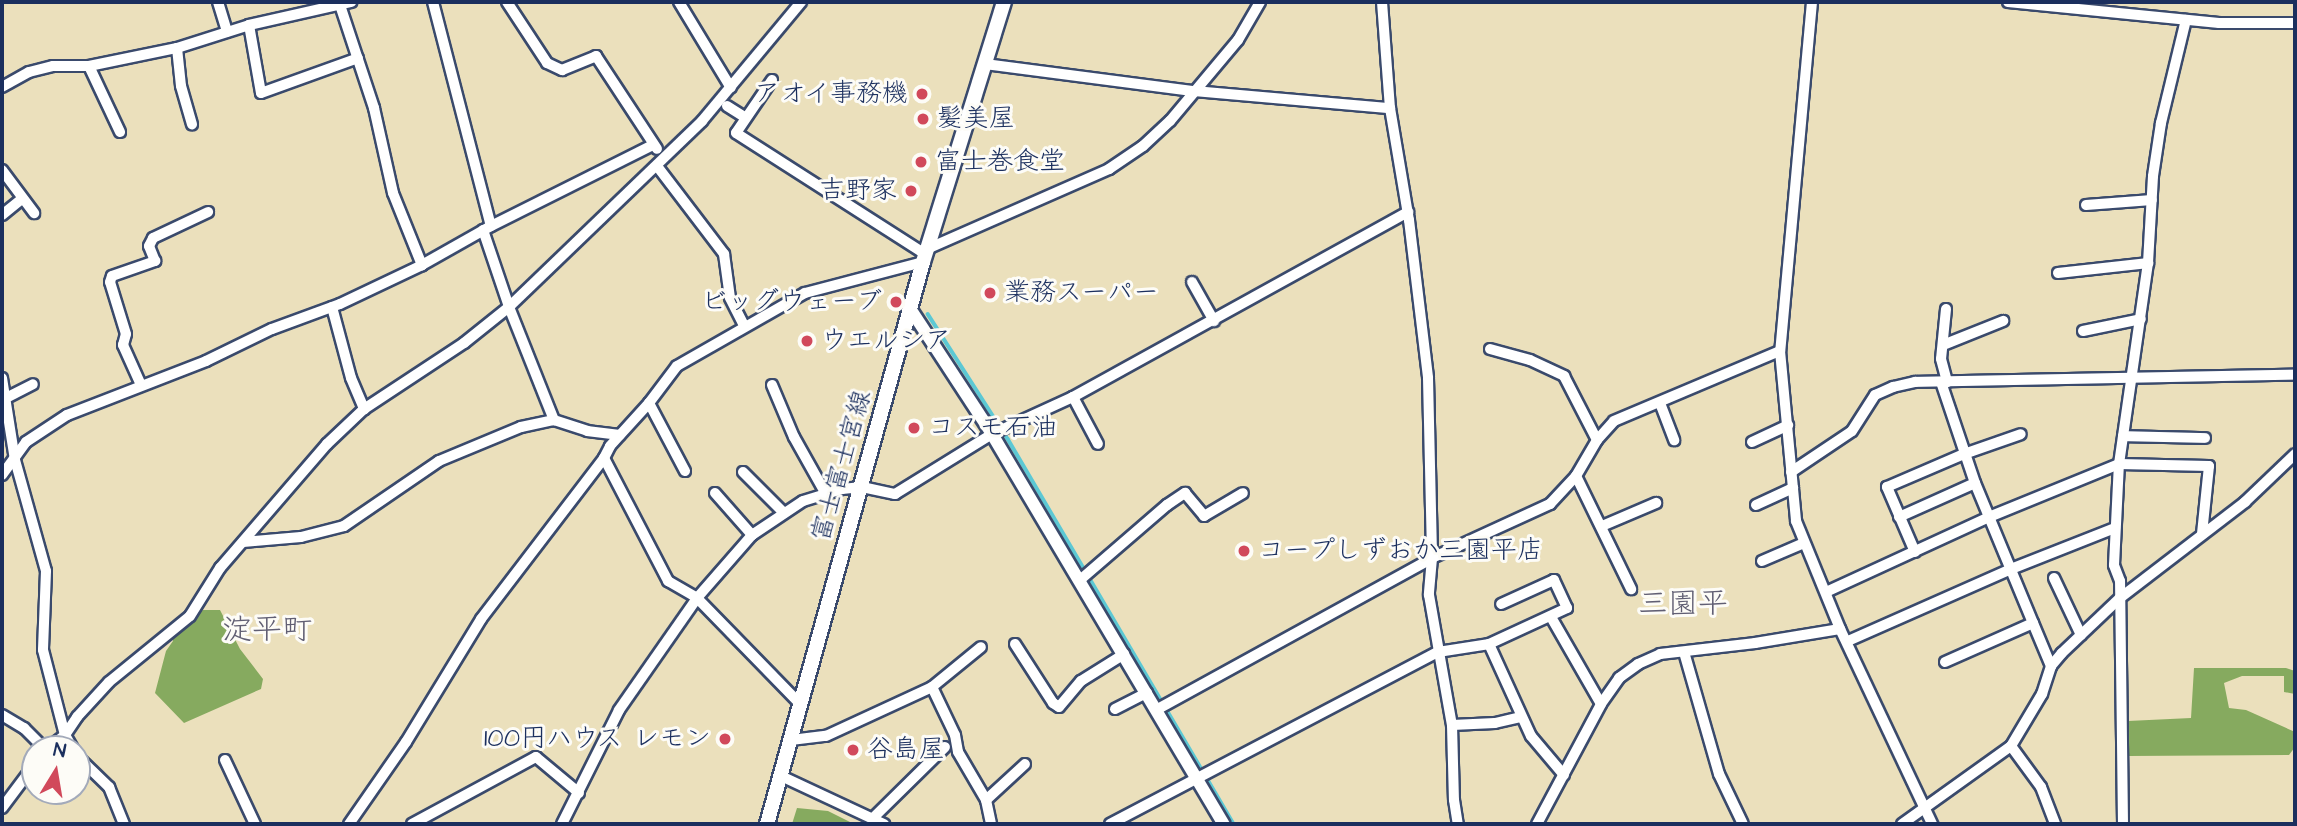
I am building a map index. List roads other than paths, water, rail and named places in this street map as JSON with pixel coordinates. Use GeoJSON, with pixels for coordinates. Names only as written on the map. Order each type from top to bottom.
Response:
{"type":"FeatureCollection","features":[{"type":"Feature","properties":{"kind":"main road","name":"富士富士宮線"},"geometry":{"type":"LineString","coordinates":[[767,824],[925,255],[1004,2]]}},
{"type":"Feature","properties":{"kind":"street"},"geometry":{"type":"LineString","coordinates":[[218,2],[227,32]]}},
{"type":"Feature","properties":{"kind":"street"},"geometry":{"type":"LineString","coordinates":[[433,2],[487,228],[509,307],[554,420]]}},
{"type":"Feature","properties":{"kind":"street"},"geometry":{"type":"LineString","coordinates":[[508,2],[547,62],[562,70],[596,56],[653,145],[659,161],[724,254],[730,298],[744,326]]}},
{"type":"Feature","properties":{"kind":"street"},"geometry":{"type":"LineString","coordinates":[[679,2],[731,88]]}},
{"type":"Feature","properties":{"kind":"street"},"geometry":{"type":"LineString","coordinates":[[65,735],[77,717],[109,682],[190,616],[220,568],[327,444],[364,409],[464,343],[509,307],[702,121],[801,2]]}},
{"type":"Feature","properties":{"kind":"street"},"geometry":{"type":"LineString","coordinates":[[349,824],[406,742],[481,619],[620,435],[677,366],[806,293],[925,255],[1109,169],[1143,146],[1170,121],[1238,40],[1260,2]]}},
{"type":"Feature","properties":{"kind":"street"},"geometry":{"type":"LineString","coordinates":[[1382,2],[1390,108],[1408,212],[1428,379],[1433,558],[1429,595],[1452,725],[1454,800],[1458,824]]}},
{"type":"Feature","properties":{"kind":"street"},"geometry":{"type":"LineString","coordinates":[[1812,2],[1780,351],[1796,521],[1840,629],[1848,641],[1932,824]]}},
{"type":"Feature","properties":{"kind":"street"},"geometry":{"type":"LineString","coordinates":[[2008,2],[2186,20],[2295,23]]}},
{"type":"Feature","properties":{"kind":"street"},"geometry":{"type":"LineString","coordinates":[[3,83],[53,66],[89,65],[177,48],[249,25],[344,3],[393,193],[422,265]]}},
{"type":"Feature","properties":{"kind":"street"},"geometry":{"type":"LineString","coordinates":[[2123,824],[2120,581],[2114,565],[2119,464],[2148,263],[2161,123],[2186,20]]}},
{"type":"Feature","properties":{"kind":"street"},"geometry":{"type":"LineString","coordinates":[[249,25],[261,93],[358,58]]}},
{"type":"Feature","properties":{"kind":"street"},"geometry":{"type":"LineString","coordinates":[[177,48],[181,86],[192,124]]}},
{"type":"Feature","properties":{"kind":"street"},"geometry":{"type":"LineString","coordinates":[[985,64],[1194,91],[1390,108]]}},
{"type":"Feature","properties":{"kind":"street"},"geometry":{"type":"LineString","coordinates":[[89,65],[120,132]]}},
{"type":"Feature","properties":{"kind":"street"},"geometry":{"type":"LineString","coordinates":[[772,79],[736,133],[925,255]]}},
{"type":"Feature","properties":{"kind":"street"},"geometry":{"type":"LineString","coordinates":[[727,106],[746,118]]}},
{"type":"Feature","properties":{"kind":"street"},"geometry":{"type":"LineString","coordinates":[[2,475],[26,442],[47,427],[141,385],[206,361],[272,329],[332,307],[422,265],[487,228],[653,145]]}},
{"type":"Feature","properties":{"kind":"street"},"geometry":{"type":"LineString","coordinates":[[2,170],[34,213]]}},
{"type":"Feature","properties":{"kind":"street"},"geometry":{"type":"LineString","coordinates":[[2,215],[22,198]]}},
{"type":"Feature","properties":{"kind":"street"},"geometry":{"type":"LineString","coordinates":[[2086,205],[2152,200]]}},
{"type":"Feature","properties":{"kind":"street"},"geometry":{"type":"LineString","coordinates":[[141,385],[123,345],[126,334],[110,282],[112,276],[155,261],[149,246],[153,238],[208,212]]}},
{"type":"Feature","properties":{"kind":"street"},"geometry":{"type":"LineString","coordinates":[[562,824],[619,710],[697,598],[752,535],[803,501],[826,494],[862,486],[895,494],[995,433],[1073,397],[1408,212]]}},
{"type":"Feature","properties":{"kind":"street"},"geometry":{"type":"LineString","coordinates":[[2058,273],[2148,263]]}},
{"type":"Feature","properties":{"kind":"street"},"geometry":{"type":"LineString","coordinates":[[1192,282],[1214,321]]}},
{"type":"Feature","properties":{"kind":"street"},"geometry":{"type":"LineString","coordinates":[[332,307],[351,378],[364,409]]}},
{"type":"Feature","properties":{"kind":"street"},"geometry":{"type":"LineString","coordinates":[[1946,309],[1941,359],[1944,382],[1964,454],[2051,666]]}},
{"type":"Feature","properties":{"kind":"street"},"geometry":{"type":"LineString","coordinates":[[911,310],[995,433],[1224,824]]}},
{"type":"Feature","properties":{"kind":"street"},"geometry":{"type":"LineString","coordinates":[[2082,331],[2140,319]]}},
{"type":"Feature","properties":{"kind":"street"},"geometry":{"type":"LineString","coordinates":[[1943,345],[2003,321]]}},
{"type":"Feature","properties":{"kind":"street"},"geometry":{"type":"LineString","coordinates":[[1490,349],[1530,360],[1564,376],[1597,440]]}},
{"type":"Feature","properties":{"kind":"street"},"geometry":{"type":"LineString","coordinates":[[1157,710],[1433,558],[1550,504],[1576,476],[1597,440],[1614,421],[1780,351]]}},
{"type":"Feature","properties":{"kind":"street"},"geometry":{"type":"LineString","coordinates":[[1791,472],[1852,430],[1875,395],[1893,387],[1944,382],[2295,375]]}},
{"type":"Feature","properties":{"kind":"street"},"geometry":{"type":"LineString","coordinates":[[2,379],[15,460],[46,571],[43,650],[65,735]]}},
{"type":"Feature","properties":{"kind":"street"},"geometry":{"type":"LineString","coordinates":[[6,398],[33,384]]}},
{"type":"Feature","properties":{"kind":"street"},"geometry":{"type":"LineString","coordinates":[[772,385],[794,437],[826,494]]}},
{"type":"Feature","properties":{"kind":"street"},"geometry":{"type":"LineString","coordinates":[[1073,397],[1098,444]]}},
{"type":"Feature","properties":{"kind":"street"},"geometry":{"type":"LineString","coordinates":[[649,403],[685,471]]}},
{"type":"Feature","properties":{"kind":"street"},"geometry":{"type":"LineString","coordinates":[[1660,403],[1674,440]]}},
{"type":"Feature","properties":{"kind":"street"},"geometry":{"type":"LineString","coordinates":[[243,542],[301,537],[344,526],[439,461],[521,427],[554,420],[587,431],[620,435]]}},
{"type":"Feature","properties":{"kind":"street"},"geometry":{"type":"LineString","coordinates":[[1752,443],[1788,425]]}},
{"type":"Feature","properties":{"kind":"street"},"geometry":{"type":"LineString","coordinates":[[1915,552],[1886,487],[1964,454],[2021,434]]}},
{"type":"Feature","properties":{"kind":"street"},"geometry":{"type":"LineString","coordinates":[[2123,436],[2205,438]]}},
{"type":"Feature","properties":{"kind":"street"},"geometry":{"type":"LineString","coordinates":[[1902,824],[2011,746],[2042,694],[2051,666],[2081,635],[2120,598],[2245,502],[2295,454]]}},
{"type":"Feature","properties":{"kind":"street"},"geometry":{"type":"LineString","coordinates":[[604,457],[657,565],[668,580],[697,598],[800,704]]}},
{"type":"Feature","properties":{"kind":"street"},"geometry":{"type":"LineString","coordinates":[[1826,592],[1989,517],[2119,464],[2209,466],[2203,534]]}},
{"type":"Feature","properties":{"kind":"street"},"geometry":{"type":"LineString","coordinates":[[743,472],[784,513]]}},
{"type":"Feature","properties":{"kind":"street"},"geometry":{"type":"LineString","coordinates":[[1576,476],[1631,589]]}},
{"type":"Feature","properties":{"kind":"street"},"geometry":{"type":"LineString","coordinates":[[1899,517],[1975,483]]}},
{"type":"Feature","properties":{"kind":"street"},"geometry":{"type":"LineString","coordinates":[[1756,505],[1793,488]]}},
{"type":"Feature","properties":{"kind":"street"},"geometry":{"type":"LineString","coordinates":[[715,493],[752,535]]}},
{"type":"Feature","properties":{"kind":"street"},"geometry":{"type":"LineString","coordinates":[[1081,579],[1167,505],[1185,493],[1203,516],[1242,493]]}},
{"type":"Feature","properties":{"kind":"street"},"geometry":{"type":"LineString","coordinates":[[1602,526],[1656,503]]}},
{"type":"Feature","properties":{"kind":"street"},"geometry":{"type":"LineString","coordinates":[[1848,641],[2011,569],[2115,528]]}},
{"type":"Feature","properties":{"kind":"street"},"geometry":{"type":"LineString","coordinates":[[1762,561],[1804,543]]}},
{"type":"Feature","properties":{"kind":"street"},"geometry":{"type":"LineString","coordinates":[[2054,578],[2081,635]]}},
{"type":"Feature","properties":{"kind":"street"},"geometry":{"type":"LineString","coordinates":[[1110,824],[1438,652],[1489,644],[1567,608],[1554,580],[1502,604]]}},
{"type":"Feature","properties":{"kind":"street"},"geometry":{"type":"LineString","coordinates":[[1551,617],[1601,704]]}},
{"type":"Feature","properties":{"kind":"street"},"geometry":{"type":"LineString","coordinates":[[1945,662],[2033,623]]}},
{"type":"Feature","properties":{"kind":"street"},"geometry":{"type":"LineString","coordinates":[[1537,824],[1601,704],[1619,678],[1638,664],[1660,654],[1840,629]]}},
{"type":"Feature","properties":{"kind":"street"},"geometry":{"type":"LineString","coordinates":[[1015,644],[1053,703],[1059,706],[1088,675],[1124,654]]}},
{"type":"Feature","properties":{"kind":"street"},"geometry":{"type":"LineString","coordinates":[[1489,644],[1531,736],[1564,775]]}},
{"type":"Feature","properties":{"kind":"street"},"geometry":{"type":"LineString","coordinates":[[791,740],[826,736],[932,687],[981,647]]}},
{"type":"Feature","properties":{"kind":"street"},"geometry":{"type":"LineString","coordinates":[[1684,652],[1719,774],[1742,824]]}},
{"type":"Feature","properties":{"kind":"street"},"geometry":{"type":"LineString","coordinates":[[932,687],[955,735],[958,751],[986,800],[992,824]]}},
{"type":"Feature","properties":{"kind":"street"},"geometry":{"type":"LineString","coordinates":[[1115,709],[1147,693]]}},
{"type":"Feature","properties":{"kind":"street"},"geometry":{"type":"LineString","coordinates":[[2,715],[31,735]]}},
{"type":"Feature","properties":{"kind":"street"},"geometry":{"type":"LineString","coordinates":[[1452,725],[1495,723],[1521,717]]}},
{"type":"Feature","properties":{"kind":"street"},"geometry":{"type":"LineString","coordinates":[[2011,746],[2041,787],[2055,824]]}},
{"type":"Feature","properties":{"kind":"street"},"geometry":{"type":"LineString","coordinates":[[873,818],[945,747]]}},
{"type":"Feature","properties":{"kind":"street"},"geometry":{"type":"LineString","coordinates":[[412,824],[537,757],[579,793]]}},
{"type":"Feature","properties":{"kind":"street"},"geometry":{"type":"LineString","coordinates":[[225,760],[255,824]]}},
{"type":"Feature","properties":{"kind":"street"},"geometry":{"type":"LineString","coordinates":[[986,800],[1025,764]]}},
{"type":"Feature","properties":{"kind":"street"},"geometry":{"type":"LineString","coordinates":[[91,770],[109,787],[124,824]]}},
{"type":"Feature","properties":{"kind":"street"},"geometry":{"type":"LineString","coordinates":[[781,776],[884,824]]}},
{"type":"Feature","properties":{"kind":"street"},"geometry":{"type":"LineString","coordinates":[[2,808],[21,783]]}},
{"type":"Feature","properties":{"kind":"waterway"},"geometry":{"type":"LineString","coordinates":[[928,314],[1008,439],[1234,824]]}},
{"type":"Feature","properties":{"kind":"place","name":"アオイ事務機"},"geometry":{"type":"Point","coordinates":[922,94]}},
{"type":"Feature","properties":{"kind":"place","name":"髪美屋"},"geometry":{"type":"Point","coordinates":[923,119]}},
{"type":"Feature","properties":{"kind":"place","name":"富士巻食堂"},"geometry":{"type":"Point","coordinates":[921,162]}},
{"type":"Feature","properties":{"kind":"place","name":"吉野家"},"geometry":{"type":"Point","coordinates":[911,191]}},
{"type":"Feature","properties":{"kind":"place","name":"業務スーパー"},"geometry":{"type":"Point","coordinates":[990,293]}},
{"type":"Feature","properties":{"kind":"place","name":"ビッグウェーブ"},"geometry":{"type":"Point","coordinates":[896,302]}},
{"type":"Feature","properties":{"kind":"place","name":"ウエルシア"},"geometry":{"type":"Point","coordinates":[807,341]}},
{"type":"Feature","properties":{"kind":"place","name":"コスモ石油"},"geometry":{"type":"Point","coordinates":[914,428]}},
{"type":"Feature","properties":{"kind":"place","name":"コープしずおか三園平店"},"geometry":{"type":"Point","coordinates":[1244,551]}},
{"type":"Feature","properties":{"kind":"place","name":"100円ハウス レモン"},"geometry":{"type":"Point","coordinates":[725,739]}},
{"type":"Feature","properties":{"kind":"place","name":"谷島屋"},"geometry":{"type":"Point","coordinates":[853,750]}},
{"type":"Feature","properties":{"kind":"district","name":"三園平"},"geometry":{"type":"Point","coordinates":[1683,604]}},
{"type":"Feature","properties":{"kind":"district","name":"淀平町"},"geometry":{"type":"Point","coordinates":[267,630]}}]}
